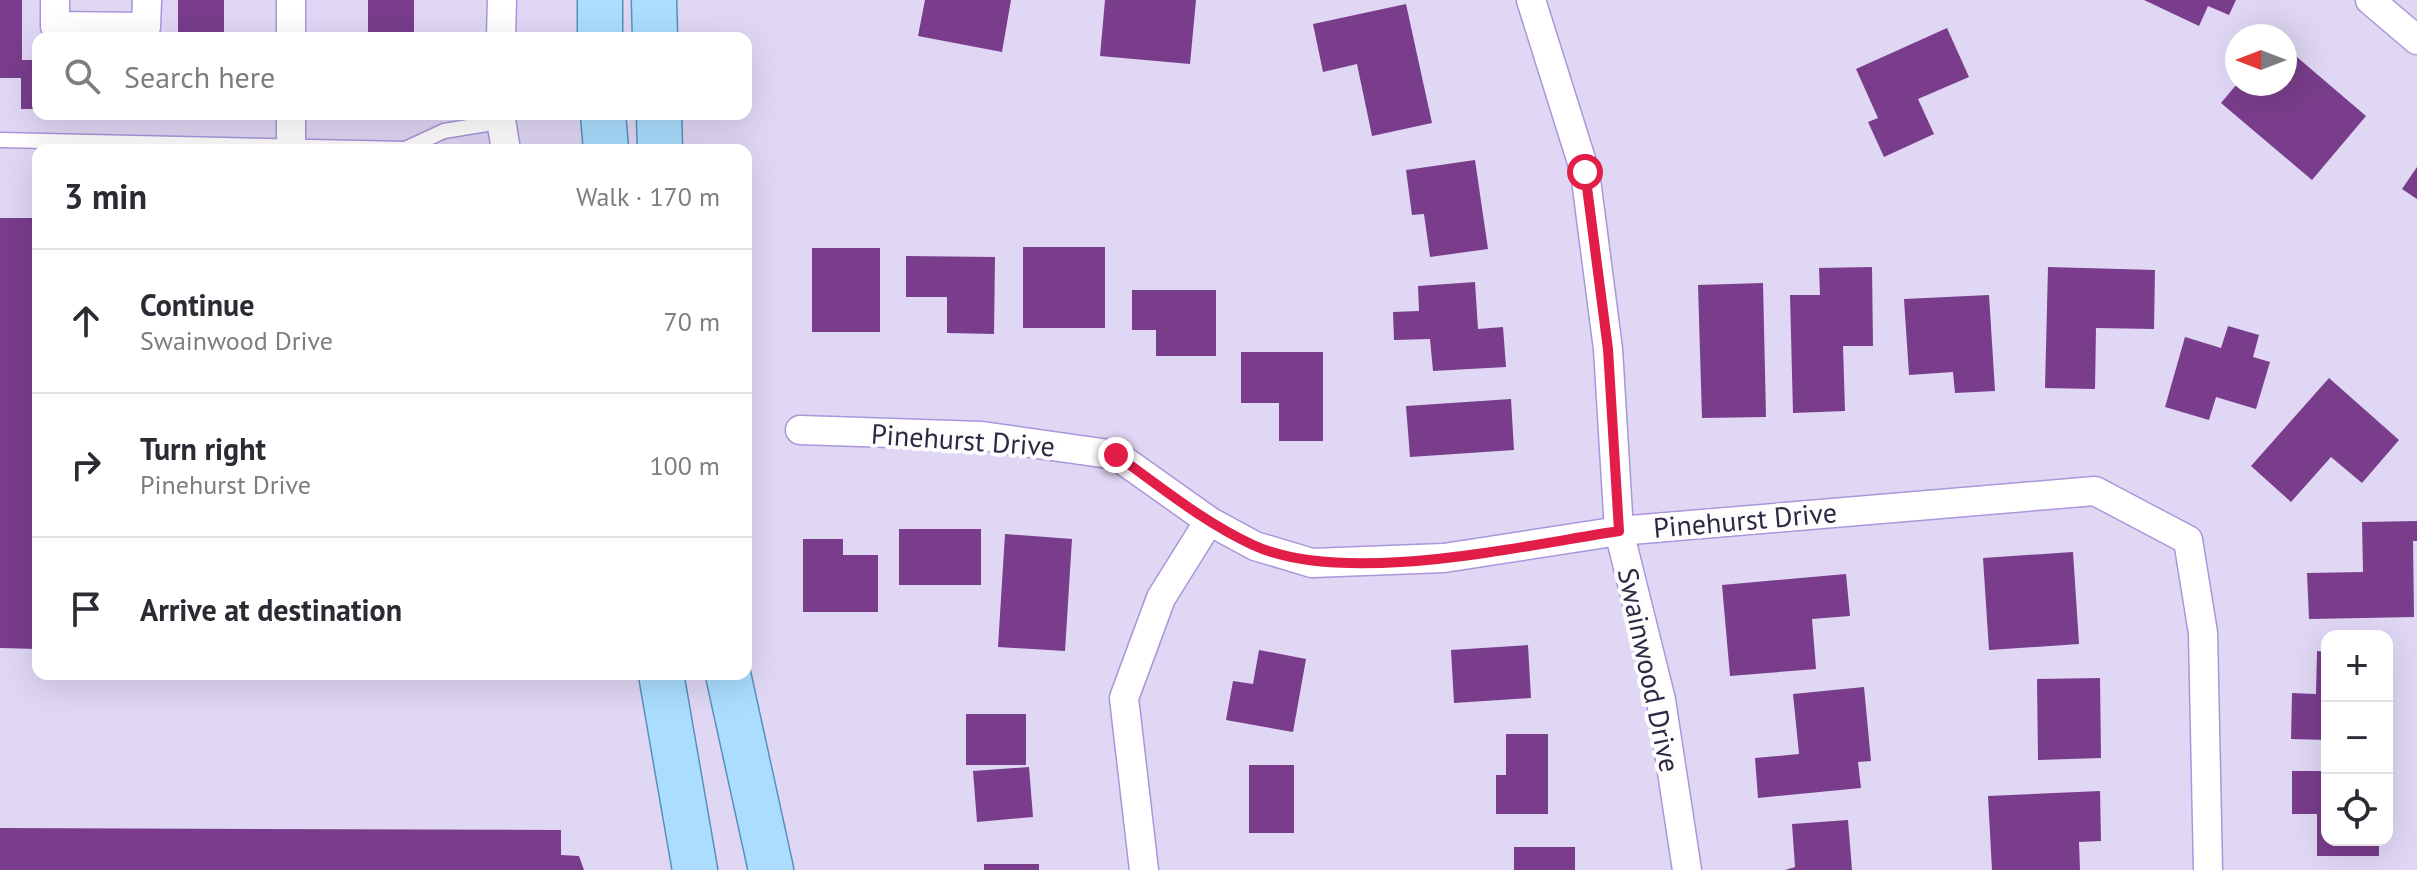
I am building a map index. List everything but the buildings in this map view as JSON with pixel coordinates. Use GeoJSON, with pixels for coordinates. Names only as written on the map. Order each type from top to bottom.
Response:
{"type":"FeatureCollection","features":[{"type":"Feature","properties":{"kind":"main road"},"geometry":{"type":"LineString","coordinates":[[600,0],[600,32]]}},
{"type":"Feature","properties":{"kind":"main road"},"geometry":{"type":"LineString","coordinates":[[654,0],[655,32]]}},
{"type":"Feature","properties":{"kind":"main road"},"geometry":{"type":"LineString","coordinates":[[604,120],[606,144]]}},
{"type":"Feature","properties":{"kind":"main road"},"geometry":{"type":"LineString","coordinates":[[659,120],[660,144]]}},
{"type":"Feature","properties":{"kind":"main road"},"geometry":{"type":"LineString","coordinates":[[662,680],[695,870]]}},
{"type":"Feature","properties":{"kind":"main road"},"geometry":{"type":"LineString","coordinates":[[729,680],[771,870]]}},
{"type":"Feature","properties":{"kind":"street"},"geometry":{"type":"LineString","coordinates":[[55,0],[55,26],[146,27],[147,0]]}},
{"type":"Feature","properties":{"kind":"street"},"geometry":{"type":"LineString","coordinates":[[291,0],[291,32]]}},
{"type":"Feature","properties":{"kind":"street"},"geometry":{"type":"LineString","coordinates":[[501,32],[502,0]]}},
{"type":"Feature","properties":{"kind":"street","name":"Swainwood Drive"},"geometry":{"type":"LineString","coordinates":[[1531,0],[1585,172],[1608,349],[1619,531],[1661,700],[1687,870]]}},
{"type":"Feature","properties":{"kind":"street"},"geometry":{"type":"LineString","coordinates":[[2370,0],[2417,40]]}},
{"type":"Feature","properties":{"kind":"street"},"geometry":{"type":"LineString","coordinates":[[291,120],[291,144]]}},
{"type":"Feature","properties":{"kind":"street"},"geometry":{"type":"LineString","coordinates":[[500,120],[505,144]]}},
{"type":"Feature","properties":{"kind":"street","name":"Pinehurst Drive"},"geometry":{"type":"LineString","coordinates":[[800,430],[982,436],[1116,455],[1209,521],[1255,546],[1312,563],[1444,558],[1619,531],[2095,491],[2188,540],[2203,633],[2208,870]]}},
{"type":"Feature","properties":{"kind":"street"},"geometry":{"type":"LineString","coordinates":[[1144,870],[1124,698],[1161,598],[1209,521]]}},
{"type":"Feature","properties":{"kind":"lane"},"geometry":{"type":"LineString","coordinates":[[416,144],[444,131],[491,120]]}},
{"type":"Feature","properties":{"kind":"lane"},"geometry":{"type":"LineString","coordinates":[[0,140],[146,144]]}},
{"type":"Feature","properties":{"kind":"route"},"geometry":{"type":"LineString","coordinates":[[1116,455],[1209,521],[1255,546],[1312,563],[1444,558],[1619,531],[1608,349],[1585,172]]}}]}
